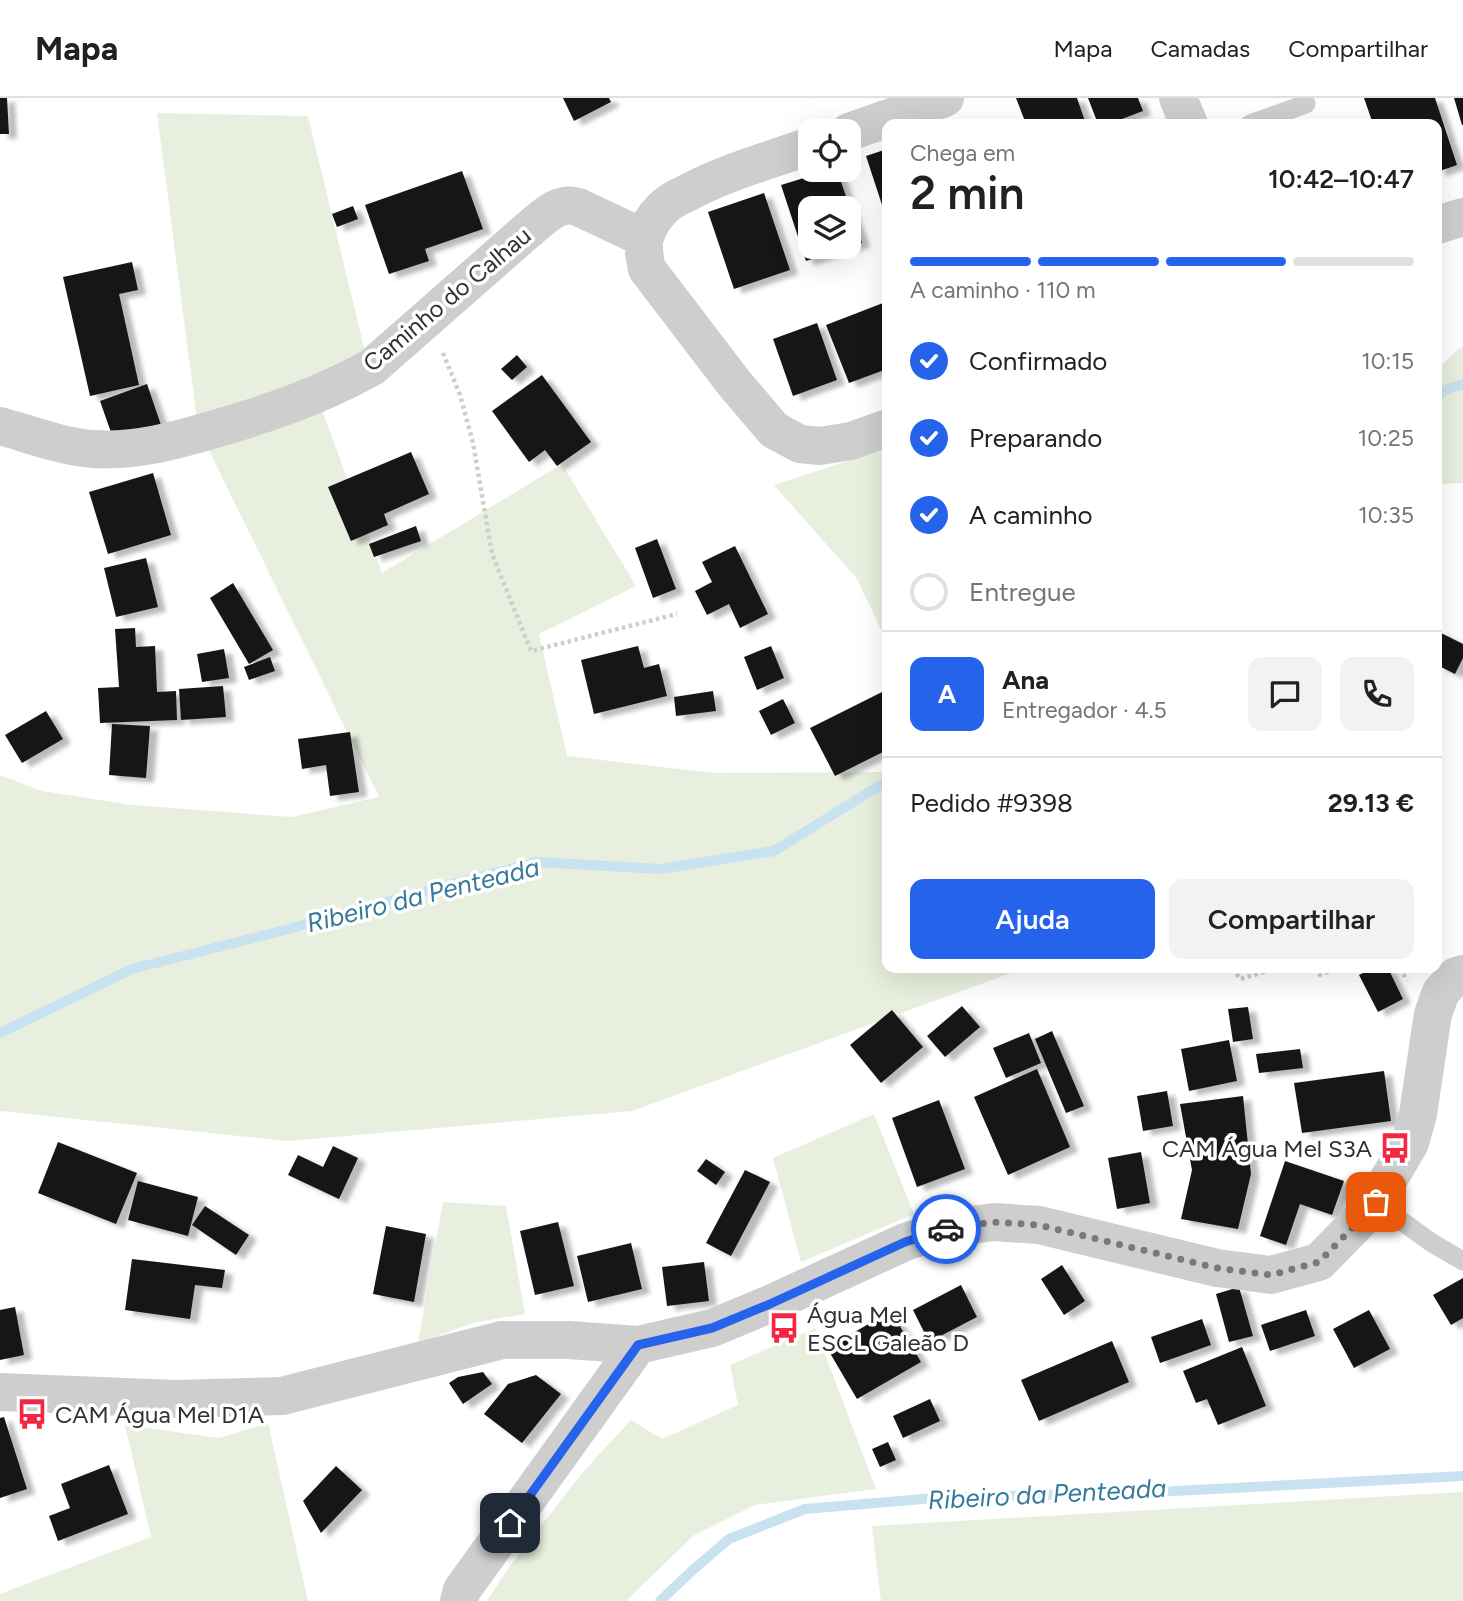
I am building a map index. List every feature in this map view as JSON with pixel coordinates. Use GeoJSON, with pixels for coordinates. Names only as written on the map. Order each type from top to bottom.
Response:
{"type":"FeatureCollection","features":[{"type":"Feature","properties":{"kind":"street"},"geometry":{"type":"LineString","coordinates":[[886,119],[945,98]]}},
{"type":"Feature","properties":{"kind":"street"},"geometry":{"type":"LineString","coordinates":[[1178,98],[1187,119]]}},
{"type":"Feature","properties":{"kind":"street"},"geometry":{"type":"LineString","coordinates":[[861,128],[882,120]]}},
{"type":"Feature","properties":{"kind":"street"},"geometry":{"type":"LineString","coordinates":[[798,150],[724,176],[671,201],[652,221],[644,238],[644,255],[648,269],[734,383],[774,430],[800,444],[820,446],[851,441],[882,430]]}},
{"type":"Feature","properties":{"kind":"street","name":"Caminho do Calhau"},"geometry":{"type":"LineString","coordinates":[[0,426],[90,449],[139,448],[175,441],[262,415],[345,382],[372,367],[528,230],[562,206],[578,207],[644,238]]}},
{"type":"Feature","properties":{"kind":"street"},"geometry":{"type":"LineString","coordinates":[[1442,223],[1463,216]]}},
{"type":"Feature","properties":{"kind":"street"},"geometry":{"type":"LineString","coordinates":[[0,1392],[175,1399],[282,1396],[502,1340],[569,1340],[638,1345],[712,1328],[905,1242],[948,1228],[994,1222],[1039,1225],[1217,1268],[1271,1275],[1319,1262],[1376,1202],[1410,1143],[1418,1114],[1433,1014],[1441,992],[1456,976],[1463,974]]}},
{"type":"Feature","properties":{"kind":"street"},"geometry":{"type":"LineString","coordinates":[[459,1601],[463,1590],[638,1345]]}},
{"type":"Feature","properties":{"kind":"lane"},"geometry":{"type":"LineString","coordinates":[[1264,119],[1306,104]]}},
{"type":"Feature","properties":{"kind":"lane"},"geometry":{"type":"LineString","coordinates":[[1376,1202],[1432,1243],[1463,1261]]}},
{"type":"Feature","properties":{"kind":"path"},"geometry":{"type":"LineString","coordinates":[[425,322],[445,357],[460,395],[473,443],[492,554],[531,651],[677,614]]}},
{"type":"Feature","properties":{"kind":"path"},"geometry":{"type":"LineString","coordinates":[[1236,973],[1240,979],[1261,973]]}},
{"type":"Feature","properties":{"kind":"green space"},"geometry":{"type":"Polygon","coordinates":[[[157,113],[308,116],[367,360],[312,383],[382,573],[562,464],[636,586],[539,634],[567,756],[714,773],[882,772],[882,973],[1011,973],[632,1111],[288,1141],[0,1111],[0,775],[42,791],[132,805],[292,817],[379,797],[198,428],[157,113]]]}},
{"type":"Feature","properties":{"kind":"green space"},"geometry":{"type":"Polygon","coordinates":[[[1463,347],[1463,483],[1442,484],[1442,365],[1463,347]]]}},
{"type":"Feature","properties":{"kind":"green space"},"geometry":{"type":"Polygon","coordinates":[[[882,450],[882,632],[857,579],[774,485],[882,450]]]}},
{"type":"Feature","properties":{"kind":"green space"},"geometry":{"type":"Polygon","coordinates":[[[874,1114],[914,1214],[801,1262],[773,1158],[874,1114]]]}},
{"type":"Feature","properties":{"kind":"green space"},"geometry":{"type":"Polygon","coordinates":[[[443,1202],[506,1206],[525,1314],[473,1323],[418,1343],[443,1202]]]}},
{"type":"Feature","properties":{"kind":"green space"},"geometry":{"type":"Polygon","coordinates":[[[815,1328],[876,1489],[755,1505],[693,1536],[626,1601],[487,1601],[507,1570],[582,1473],[631,1420],[662,1439],[738,1405],[730,1365],[815,1328]]]}},
{"type":"Feature","properties":{"kind":"green space"},"geometry":{"type":"Polygon","coordinates":[[[268,1423],[308,1601],[0,1601],[0,1594],[151,1537],[125,1425],[219,1438],[268,1423]]]}},
{"type":"Feature","properties":{"kind":"green space"},"geometry":{"type":"Polygon","coordinates":[[[1463,1492],[1463,1601],[881,1601],[872,1526],[1463,1492]]]}},
{"type":"Feature","properties":{"kind":"building"},"geometry":{"type":"Polygon","coordinates":[[[0,98],[7,98],[9,134],[0,134],[0,98]]]}},
{"type":"Feature","properties":{"kind":"building"},"geometry":{"type":"Polygon","coordinates":[[[563,98],[609,98],[611,102],[574,121],[563,98]]]}},
{"type":"Feature","properties":{"kind":"building"},"geometry":{"type":"Polygon","coordinates":[[[1016,98],[1077,98],[1084,119],[1024,119],[1016,98]]]}},
{"type":"Feature","properties":{"kind":"building"},"geometry":{"type":"Polygon","coordinates":[[[1088,98],[1138,98],[1143,111],[1122,119],[1096,119],[1088,98]]]}},
{"type":"Feature","properties":{"kind":"building"},"geometry":{"type":"Polygon","coordinates":[[[1364,98],[1435,98],[1442,119],[1371,119],[1364,98]]]}},
{"type":"Feature","properties":{"kind":"building"},"geometry":{"type":"Polygon","coordinates":[[[1454,98],[1463,98],[1463,125],[1462,125],[1454,98]]]}},
{"type":"Feature","properties":{"kind":"building"},"geometry":{"type":"Polygon","coordinates":[[[1442,119],[1457,165],[1442,170],[1442,119]]]}},
{"type":"Feature","properties":{"kind":"building"},"geometry":{"type":"Polygon","coordinates":[[[882,151],[882,205],[866,156],[882,151]]]}},
{"type":"Feature","properties":{"kind":"building"},"geometry":{"type":"Polygon","coordinates":[[[462,171],[483,229],[425,249],[429,261],[389,274],[365,205],[462,171]]]}},
{"type":"Feature","properties":{"kind":"building"},"geometry":{"type":"Polygon","coordinates":[[[798,180],[798,182],[841,182],[846,196],[798,196],[798,237],[781,185],[798,180]]]}},
{"type":"Feature","properties":{"kind":"building"},"geometry":{"type":"Polygon","coordinates":[[[764,193],[790,270],[734,289],[708,212],[764,193]]]}},
{"type":"Feature","properties":{"kind":"building"},"geometry":{"type":"Polygon","coordinates":[[[353,206],[358,219],[337,227],[332,214],[353,206]]]}},
{"type":"Feature","properties":{"kind":"building"},"geometry":{"type":"Polygon","coordinates":[[[132,262],[138,290],[119,294],[139,385],[90,396],[63,277],[132,262]]]}},
{"type":"Feature","properties":{"kind":"building"},"geometry":{"type":"Polygon","coordinates":[[[882,303],[882,371],[849,383],[826,325],[882,303]]]}},
{"type":"Feature","properties":{"kind":"building"},"geometry":{"type":"Polygon","coordinates":[[[817,323],[837,380],[793,396],[773,339],[817,323]]]}},
{"type":"Feature","properties":{"kind":"building"},"geometry":{"type":"Polygon","coordinates":[[[517,355],[527,367],[512,380],[501,369],[517,355]]]}},
{"type":"Feature","properties":{"kind":"building"},"geometry":{"type":"Polygon","coordinates":[[[542,375],[591,442],[557,466],[545,450],[529,462],[492,411],[542,375]]]}},
{"type":"Feature","properties":{"kind":"building"},"geometry":{"type":"Polygon","coordinates":[[[147,384],[161,425],[114,441],[100,401],[147,384]]]}},
{"type":"Feature","properties":{"kind":"building"},"geometry":{"type":"Polygon","coordinates":[[[411,452],[429,494],[384,514],[388,525],[351,541],[328,487],[411,452]]]}},
{"type":"Feature","properties":{"kind":"building"},"geometry":{"type":"Polygon","coordinates":[[[153,473],[171,535],[108,554],[89,492],[153,473]]]}},
{"type":"Feature","properties":{"kind":"building"},"geometry":{"type":"Polygon","coordinates":[[[416,526],[421,541],[374,557],[369,544],[416,526]]]}},
{"type":"Feature","properties":{"kind":"building"},"geometry":{"type":"Polygon","coordinates":[[[657,539],[676,589],[653,598],[635,548],[657,539]]]}},
{"type":"Feature","properties":{"kind":"building"},"geometry":{"type":"Polygon","coordinates":[[[735,546],[768,614],[740,628],[729,604],[707,615],[695,591],[712,582],[702,562],[735,546]]]}},
{"type":"Feature","properties":{"kind":"building"},"geometry":{"type":"Polygon","coordinates":[[[146,558],[158,607],[116,617],[104,568],[146,558]]]}},
{"type":"Feature","properties":{"kind":"building"},"geometry":{"type":"Polygon","coordinates":[[[233,583],[273,650],[249,664],[210,598],[233,583]]]}},
{"type":"Feature","properties":{"kind":"building"},"geometry":{"type":"Polygon","coordinates":[[[135,628],[136,647],[155,646],[157,692],[176,691],[177,720],[100,723],[98,688],[119,687],[115,629],[135,628]]]}},
{"type":"Feature","properties":{"kind":"building"},"geometry":{"type":"Polygon","coordinates":[[[1442,634],[1463,644],[1463,658],[1455,674],[1442,668],[1442,634]]]}},
{"type":"Feature","properties":{"kind":"building"},"geometry":{"type":"Polygon","coordinates":[[[638,646],[644,668],[659,664],[667,696],[594,714],[581,660],[638,646]]]}},
{"type":"Feature","properties":{"kind":"building"},"geometry":{"type":"Polygon","coordinates":[[[771,646],[784,678],[757,690],[744,657],[771,646]]]}},
{"type":"Feature","properties":{"kind":"building"},"geometry":{"type":"Polygon","coordinates":[[[224,649],[229,678],[202,682],[197,654],[224,649]]]}},
{"type":"Feature","properties":{"kind":"building"},"geometry":{"type":"Polygon","coordinates":[[[270,657],[275,671],[249,680],[244,667],[270,657]]]}},
{"type":"Feature","properties":{"kind":"building"},"geometry":{"type":"Polygon","coordinates":[[[223,686],[226,717],[181,720],[179,689],[223,686]]]}},
{"type":"Feature","properties":{"kind":"building"},"geometry":{"type":"Polygon","coordinates":[[[713,691],[716,711],[676,716],[674,697],[713,691]]]}},
{"type":"Feature","properties":{"kind":"building"},"geometry":{"type":"Polygon","coordinates":[[[882,692],[882,752],[835,776],[810,728],[882,692]]]}},
{"type":"Feature","properties":{"kind":"building"},"geometry":{"type":"Polygon","coordinates":[[[783,699],[795,723],[771,735],[759,711],[783,699]]]}},
{"type":"Feature","properties":{"kind":"building"},"geometry":{"type":"Polygon","coordinates":[[[46,711],[63,739],[22,763],[5,735],[46,711]]]}},
{"type":"Feature","properties":{"kind":"building"},"geometry":{"type":"Polygon","coordinates":[[[112,724],[150,726],[146,778],[109,775],[112,724]]]}},
{"type":"Feature","properties":{"kind":"building"},"geometry":{"type":"Polygon","coordinates":[[[350,732],[359,792],[330,796],[326,765],[302,769],[298,739],[350,732]]]}},
{"type":"Feature","properties":{"kind":"building"},"geometry":{"type":"Polygon","coordinates":[[[1390,973],[1403,999],[1378,1012],[1359,975],[1390,973]]]}},
{"type":"Feature","properties":{"kind":"building"},"geometry":{"type":"Polygon","coordinates":[[[962,1006],[980,1027],[945,1057],[927,1036],[962,1006]]]}},
{"type":"Feature","properties":{"kind":"building"},"geometry":{"type":"Polygon","coordinates":[[[1248,1007],[1253,1039],[1233,1042],[1228,1009],[1248,1007]]]}},
{"type":"Feature","properties":{"kind":"building"},"geometry":{"type":"Polygon","coordinates":[[[892,1010],[923,1047],[881,1083],[850,1045],[892,1010]]]}},
{"type":"Feature","properties":{"kind":"building"},"geometry":{"type":"Polygon","coordinates":[[[1052,1031],[1084,1106],[1066,1113],[1035,1039],[1052,1031]]]}},
{"type":"Feature","properties":{"kind":"building"},"geometry":{"type":"Polygon","coordinates":[[[1029,1033],[1041,1063],[1006,1078],[993,1048],[1029,1033]]]}},
{"type":"Feature","properties":{"kind":"building"},"geometry":{"type":"Polygon","coordinates":[[[1229,1040],[1237,1081],[1189,1091],[1181,1049],[1229,1040]]]}},
{"type":"Feature","properties":{"kind":"building"},"geometry":{"type":"Polygon","coordinates":[[[1300,1049],[1303,1068],[1259,1073],[1256,1054],[1300,1049]]]}},
{"type":"Feature","properties":{"kind":"building"},"geometry":{"type":"Polygon","coordinates":[[[1037,1069],[1070,1147],[1008,1175],[974,1097],[1037,1069]]]}},
{"type":"Feature","properties":{"kind":"building"},"geometry":{"type":"Polygon","coordinates":[[[1384,1071],[1391,1121],[1302,1133],[1294,1083],[1384,1071]]]}},
{"type":"Feature","properties":{"kind":"building"},"geometry":{"type":"Polygon","coordinates":[[[1167,1091],[1173,1126],[1143,1131],[1137,1096],[1167,1091]]]}},
{"type":"Feature","properties":{"kind":"building"},"geometry":{"type":"Polygon","coordinates":[[[1243,1096],[1251,1174],[1238,1229],[1181,1219],[1192,1170],[1180,1104],[1243,1096]]]}},
{"type":"Feature","properties":{"kind":"building"},"geometry":{"type":"Polygon","coordinates":[[[939,1100],[965,1169],[917,1187],[892,1118],[939,1100]]]}},
{"type":"Feature","properties":{"kind":"building"},"geometry":{"type":"Polygon","coordinates":[[[58,1142],[137,1173],[116,1224],[38,1193],[58,1142]]]}},
{"type":"Feature","properties":{"kind":"building"},"geometry":{"type":"Polygon","coordinates":[[[333,1146],[358,1158],[339,1199],[288,1175],[298,1155],[323,1167],[333,1146]]]}},
{"type":"Feature","properties":{"kind":"building"},"geometry":{"type":"Polygon","coordinates":[[[1141,1152],[1150,1203],[1117,1209],[1108,1158],[1141,1152]]]}},
{"type":"Feature","properties":{"kind":"building"},"geometry":{"type":"Polygon","coordinates":[[[706,1159],[725,1172],[716,1185],[697,1171],[706,1159]]]}},
{"type":"Feature","properties":{"kind":"building"},"geometry":{"type":"Polygon","coordinates":[[[1285,1161],[1344,1181],[1332,1215],[1300,1204],[1286,1245],[1260,1236],[1285,1161]]]}},
{"type":"Feature","properties":{"kind":"building"},"geometry":{"type":"Polygon","coordinates":[[[745,1170],[770,1182],[731,1256],[706,1243],[745,1170]]]}},
{"type":"Feature","properties":{"kind":"building"},"geometry":{"type":"Polygon","coordinates":[[[138,1181],[198,1197],[188,1236],[128,1220],[138,1181]]]}},
{"type":"Feature","properties":{"kind":"building"},"geometry":{"type":"Polygon","coordinates":[[[205,1206],[249,1235],[236,1255],[192,1225],[205,1206]]]}},
{"type":"Feature","properties":{"kind":"building"},"geometry":{"type":"Polygon","coordinates":[[[558,1222],[574,1286],[535,1295],[520,1231],[558,1222]]]}},
{"type":"Feature","properties":{"kind":"building"},"geometry":{"type":"Polygon","coordinates":[[[386,1226],[426,1234],[414,1302],[373,1294],[386,1226]]]}},
{"type":"Feature","properties":{"kind":"building"},"geometry":{"type":"Polygon","coordinates":[[[631,1243],[642,1289],[588,1302],[577,1256],[631,1243]]]}},
{"type":"Feature","properties":{"kind":"building"},"geometry":{"type":"Polygon","coordinates":[[[132,1259],[225,1270],[222,1288],[195,1285],[190,1319],[125,1310],[132,1259]]]}},
{"type":"Feature","properties":{"kind":"building"},"geometry":{"type":"Polygon","coordinates":[[[704,1262],[709,1301],[667,1306],[662,1267],[704,1262]]]}},
{"type":"Feature","properties":{"kind":"building"},"geometry":{"type":"Polygon","coordinates":[[[1062,1265],[1085,1301],[1064,1315],[1041,1279],[1062,1265]]]}},
{"type":"Feature","properties":{"kind":"building"},"geometry":{"type":"Polygon","coordinates":[[[1463,1278],[1463,1318],[1451,1325],[1433,1295],[1463,1278]]]}},
{"type":"Feature","properties":{"kind":"building"},"geometry":{"type":"Polygon","coordinates":[[[961,1285],[977,1317],[929,1342],[913,1310],[961,1285]]]}},
{"type":"Feature","properties":{"kind":"building"},"geometry":{"type":"Polygon","coordinates":[[[1239,1287],[1253,1336],[1229,1342],[1216,1294],[1239,1287]]]}},
{"type":"Feature","properties":{"kind":"building"},"geometry":{"type":"Polygon","coordinates":[[[15,1307],[24,1355],[0,1360],[0,1310],[15,1307]]]}},
{"type":"Feature","properties":{"kind":"building"},"geometry":{"type":"Polygon","coordinates":[[[1306,1310],[1315,1336],[1270,1351],[1261,1325],[1306,1310]]]}},
{"type":"Feature","properties":{"kind":"building"},"geometry":{"type":"Polygon","coordinates":[[[1369,1310],[1390,1349],[1354,1368],[1333,1329],[1369,1310]]]}},
{"type":"Feature","properties":{"kind":"building"},"geometry":{"type":"Polygon","coordinates":[[[891,1311],[921,1362],[857,1399],[827,1348],[891,1311]]]}},
{"type":"Feature","properties":{"kind":"building"},"geometry":{"type":"Polygon","coordinates":[[[1202,1319],[1211,1345],[1160,1363],[1151,1337],[1202,1319]]]}},
{"type":"Feature","properties":{"kind":"building"},"geometry":{"type":"Polygon","coordinates":[[[1112,1341],[1129,1382],[1039,1421],[1021,1380],[1112,1341]]]}},
{"type":"Feature","properties":{"kind":"building"},"geometry":{"type":"Polygon","coordinates":[[[1242,1347],[1266,1406],[1218,1425],[1207,1399],[1196,1403],[1183,1371],[1242,1347]]]}},
{"type":"Feature","properties":{"kind":"building"},"geometry":{"type":"Polygon","coordinates":[[[483,1372],[492,1384],[463,1404],[449,1383],[458,1377],[483,1372]]]}},
{"type":"Feature","properties":{"kind":"building"},"geometry":{"type":"Polygon","coordinates":[[[536,1375],[561,1394],[522,1443],[484,1414],[508,1384],[536,1375]]]}},
{"type":"Feature","properties":{"kind":"building"},"geometry":{"type":"Polygon","coordinates":[[[930,1399],[940,1421],[903,1438],[893,1416],[930,1399]]]}},
{"type":"Feature","properties":{"kind":"building"},"geometry":{"type":"Polygon","coordinates":[[[4,1417],[27,1489],[0,1498],[0,1418],[4,1417]]]}},
{"type":"Feature","properties":{"kind":"building"},"geometry":{"type":"Polygon","coordinates":[[[888,1442],[896,1460],[880,1467],[872,1449],[888,1442]]]}},
{"type":"Feature","properties":{"kind":"building"},"geometry":{"type":"Polygon","coordinates":[[[109,1465],[128,1514],[58,1541],[49,1516],[70,1508],[61,1484],[109,1465]]]}},
{"type":"Feature","properties":{"kind":"building"},"geometry":{"type":"Polygon","coordinates":[[[336,1466],[362,1490],[321,1533],[303,1501],[336,1466]]]}},
{"type":"Feature","properties":{"kind":"waterway","name":"Ribeiro da Penteada"},"geometry":{"type":"LineString","coordinates":[[1442,392],[1463,384]]}},
{"type":"Feature","properties":{"kind":"waterway","name":"Ribeiro da Penteada"},"geometry":{"type":"LineString","coordinates":[[0,1033],[132,969],[537,862],[660,869],[774,851],[882,784]]}},
{"type":"Feature","properties":{"kind":"waterway","name":"Ribeiro da Penteada"},"geometry":{"type":"LineString","coordinates":[[660,1601],[729,1539],[805,1509],[935,1498],[1175,1491],[1463,1476]]}},
{"type":"Feature","properties":{"kind":"way so far"},"geometry":{"type":"LineString","coordinates":[[946,1229],[994,1222],[1039,1225],[1217,1268],[1271,1275],[1319,1262],[1376,1202]]}},
{"type":"Feature","properties":{"kind":"place","name":"CAM Água Mel S3A"},"geometry":{"type":"Point","coordinates":[1395,1148]}},
{"type":"Feature","properties":{"kind":"place","name":"Água Mel ESCL Galeão D"},"geometry":{"type":"Point","coordinates":[784,1328]}},
{"type":"Feature","properties":{"kind":"place","name":"CAM Água Mel D1A"},"geometry":{"type":"Point","coordinates":[32,1414]}},
{"type":"Feature","properties":{"kind":"route"},"geometry":{"type":"LineString","coordinates":[[510,1523],[638,1345],[712,1328],[905,1242],[946,1229]]}}]}
